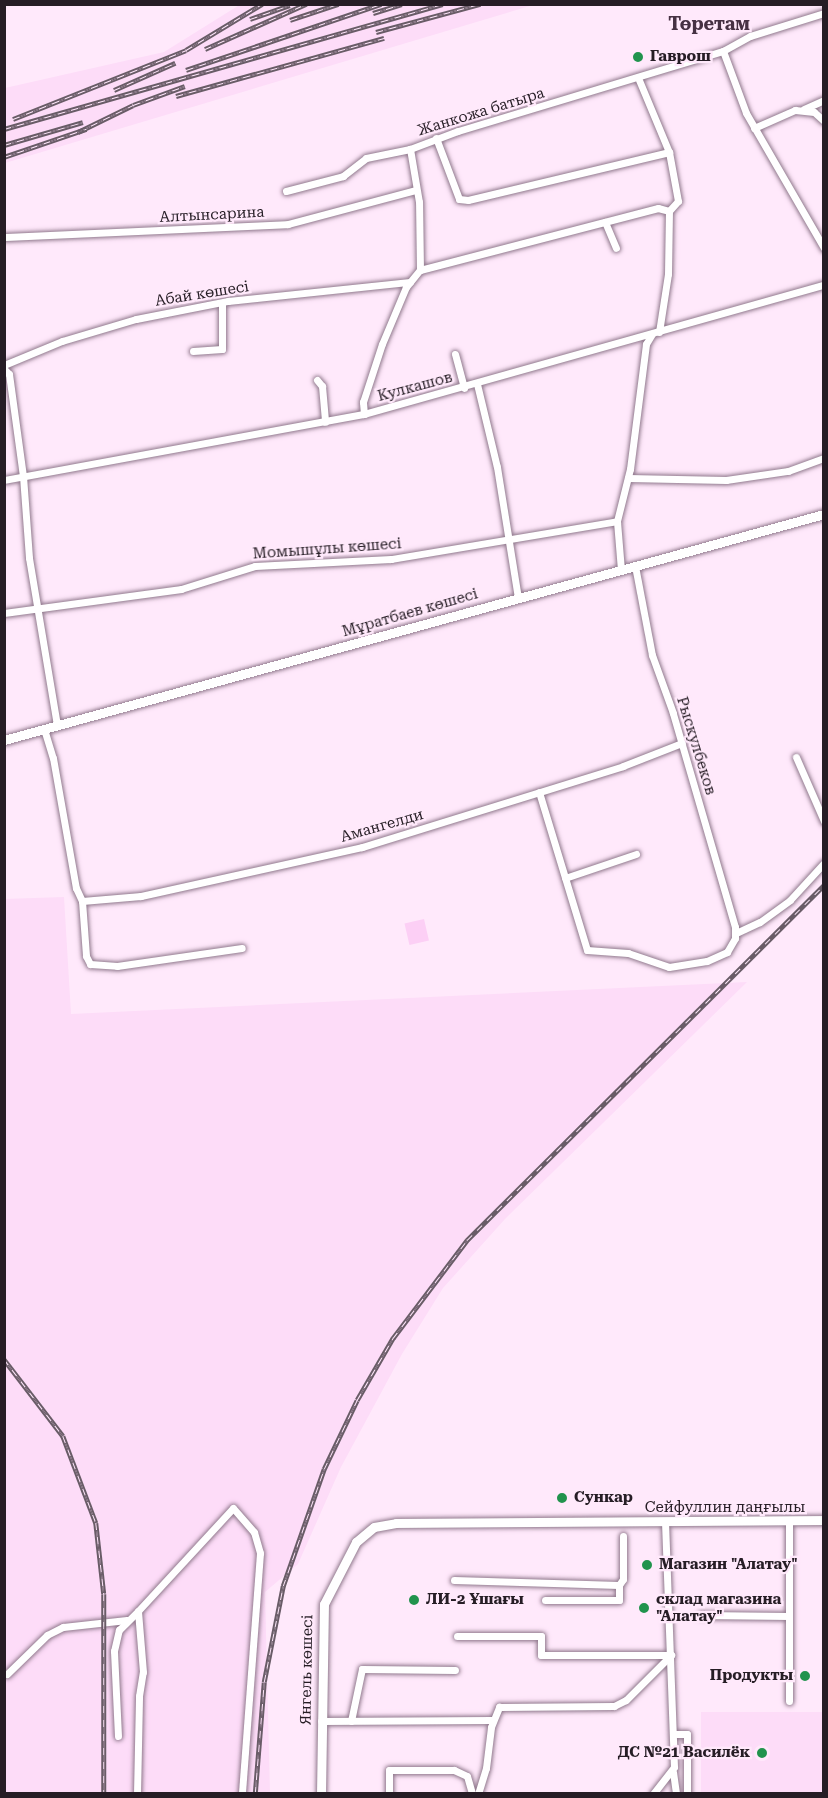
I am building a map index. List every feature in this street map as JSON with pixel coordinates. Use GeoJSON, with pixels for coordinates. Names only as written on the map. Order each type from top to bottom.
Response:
{"type":"FeatureCollection","features":[{"type":"Feature","properties":{"kind":"street","name":"Жанкожа батыра"},"geometry":{"type":"LineString","coordinates":[[420,270],[422,240],[410,149],[436,138],[639,80],[723,51],[750,36],[824,12]]}},
{"type":"Feature","properties":{"kind":"street"},"geometry":{"type":"LineString","coordinates":[[723,51],[754,129],[824,248]]}},
{"type":"Feature","properties":{"kind":"street"},"geometry":{"type":"LineString","coordinates":[[621,570],[617,521],[628,478],[646,344],[656,333],[668,274],[669,211],[678,201],[669,152],[639,80]]}},
{"type":"Feature","properties":{"kind":"street"},"geometry":{"type":"LineString","coordinates":[[754,129],[824,100]]}},
{"type":"Feature","properties":{"kind":"street"},"geometry":{"type":"LineString","coordinates":[[804,109],[824,121]]}},
{"type":"Feature","properties":{"kind":"street"},"geometry":{"type":"LineString","coordinates":[[436,138],[459,199],[468,200],[669,152]]}},
{"type":"Feature","properties":{"kind":"street"},"geometry":{"type":"LineString","coordinates":[[286,191],[343,176],[366,158],[410,149]]}},
{"type":"Feature","properties":{"kind":"street","name":"Алтынсарина"},"geometry":{"type":"LineString","coordinates":[[4,237],[288,224],[416,190]]}},
{"type":"Feature","properties":{"kind":"street"},"geometry":{"type":"LineString","coordinates":[[364,414],[368,383],[411,282],[420,270],[658,208],[669,211]]}},
{"type":"Feature","properties":{"kind":"street"},"geometry":{"type":"LineString","coordinates":[[606,222],[616,248]]}},
{"type":"Feature","properties":{"kind":"street","name":"Абай көшесі"},"geometry":{"type":"LineString","coordinates":[[4,367],[97,329],[222,303],[411,282]]}},
{"type":"Feature","properties":{"kind":"street","name":"Кулкашов"},"geometry":{"type":"LineString","coordinates":[[4,480],[364,414],[464,388],[824,285]]}},
{"type":"Feature","properties":{"kind":"street"},"geometry":{"type":"LineString","coordinates":[[193,351],[222,349],[222,303]]}},
{"type":"Feature","properties":{"kind":"street"},"geometry":{"type":"LineString","coordinates":[[454,354],[464,388]]}},
{"type":"Feature","properties":{"kind":"street"},"geometry":{"type":"LineString","coordinates":[[4,367],[9,374],[23,476],[36,608],[57,725]]}},
{"type":"Feature","properties":{"kind":"street"},"geometry":{"type":"LineString","coordinates":[[317,380],[322,386],[325,422]]}},
{"type":"Feature","properties":{"kind":"street"},"geometry":{"type":"LineString","coordinates":[[477,384],[509,540],[518,598]]}},
{"type":"Feature","properties":{"kind":"street"},"geometry":{"type":"LineString","coordinates":[[628,478],[726,480],[788,471],[824,458]]}},
{"type":"Feature","properties":{"kind":"street","name":"Мұратбаев көшесі"},"geometry":{"type":"LineString","coordinates":[[4,740],[824,514]]}},
{"type":"Feature","properties":{"kind":"street","name":"Момышұлы көшесі"},"geometry":{"type":"LineString","coordinates":[[4,613],[181,589],[255,566],[391,559],[617,521]]}},
{"type":"Feature","properties":{"kind":"street","name":"Рыскулбеков"},"geometry":{"type":"LineString","coordinates":[[635,566],[652,656],[682,743],[736,933]]}},
{"type":"Feature","properties":{"kind":"street"},"geometry":{"type":"LineString","coordinates":[[44,729],[56,770],[76,888],[82,901],[87,960],[97,967],[117,966],[242,948]]}},
{"type":"Feature","properties":{"kind":"street","name":"Амангелди"},"geometry":{"type":"LineString","coordinates":[[82,901],[141,896],[290,864],[539,792],[682,743]]}},
{"type":"Feature","properties":{"kind":"street"},"geometry":{"type":"LineString","coordinates":[[796,757],[824,821]]}},
{"type":"Feature","properties":{"kind":"street"},"geometry":{"type":"LineString","coordinates":[[539,792],[584,947],[597,954],[628,953],[660,966],[678,967],[721,956],[734,942],[736,933],[760,922],[790,900],[824,863]]}},
{"type":"Feature","properties":{"kind":"street"},"geometry":{"type":"LineString","coordinates":[[565,878],[636,854]]}},
{"type":"Feature","properties":{"kind":"street"},"geometry":{"type":"LineString","coordinates":[[118,1736],[114,1651],[119,1630],[232,1508],[254,1532],[260,1565],[242,1794]]}},
{"type":"Feature","properties":{"kind":"street","name":"Сейфуллин даңғылы"},"geometry":{"type":"LineString","coordinates":[[374,1527],[396,1523],[665,1523],[824,1520]]}},
{"type":"Feature","properties":{"kind":"street"},"geometry":{"type":"LineString","coordinates":[[789,1522],[789,1701]]}},
{"type":"Feature","properties":{"kind":"street"},"geometry":{"type":"LineString","coordinates":[[665,1523],[675,1794]]}},
{"type":"Feature","properties":{"kind":"street","name":"Янгель көшесі"},"geometry":{"type":"LineString","coordinates":[[321,1794],[324,1604],[356,1542],[374,1527]]}},
{"type":"Feature","properties":{"kind":"street"},"geometry":{"type":"LineString","coordinates":[[545,1600],[619,1600],[619,1585],[623,1579],[623,1536]]}},
{"type":"Feature","properties":{"kind":"street"},"geometry":{"type":"LineString","coordinates":[[454,1580],[619,1585]]}},
{"type":"Feature","properties":{"kind":"street"},"geometry":{"type":"LineString","coordinates":[[137,1794],[139,1696],[143,1672],[138,1611]]}},
{"type":"Feature","properties":{"kind":"street"},"geometry":{"type":"LineString","coordinates":[[701,1615],[789,1616]]}},
{"type":"Feature","properties":{"kind":"street"},"geometry":{"type":"LineString","coordinates":[[7,1674],[47,1635],[63,1627],[127,1620]]}},
{"type":"Feature","properties":{"kind":"street"},"geometry":{"type":"LineString","coordinates":[[457,1636],[541,1636],[541,1655],[671,1655]]}},
{"type":"Feature","properties":{"kind":"street"},"geometry":{"type":"LineString","coordinates":[[478,1794],[486,1768],[492,1720],[499,1707],[505,1705],[582,1709],[614,1706],[626,1700],[671,1655]]}},
{"type":"Feature","properties":{"kind":"street"},"geometry":{"type":"LineString","coordinates":[[351,1721],[362,1669],[454,1670]]}},
{"type":"Feature","properties":{"kind":"street"},"geometry":{"type":"LineString","coordinates":[[321,1721],[492,1720]]}},
{"type":"Feature","properties":{"kind":"street"},"geometry":{"type":"LineString","coordinates":[[674,1734],[687,1734],[687,1794]]}},
{"type":"Feature","properties":{"kind":"street"},"geometry":{"type":"LineString","coordinates":[[389,1794],[389,1770],[454,1770],[466,1776],[472,1794]]}},
{"type":"Feature","properties":{"kind":"street"},"geometry":{"type":"LineString","coordinates":[[653,1794],[673,1772]]}},
{"type":"Feature","properties":{"kind":"shaded area"},"geometry":{"type":"Polygon","coordinates":[[[241,4],[533,5],[5,163],[5,88],[164,52],[241,4]]]}},
{"type":"Feature","properties":{"kind":"shaded area"},"geometry":{"type":"Polygon","coordinates":[[[64,897],[71,1014],[747,982],[505,1219],[443,1288],[402,1354],[341,1467],[298,1564],[265,1592],[270,1793],[5,1793],[4,899],[64,897]]]}},
{"type":"Feature","properties":{"kind":"shaded area"},"geometry":{"type":"Polygon","coordinates":[[[424,919],[429,940],[409,945],[405,923],[424,919]]]}},
{"type":"Feature","properties":{"kind":"shaded area","name":"ДС №21 Василёк"},"geometry":{"type":"Polygon","coordinates":[[[701,1712],[823,1712],[823,1793],[701,1793],[701,1712]]]}},
{"type":"Feature","properties":{"kind":"railway"},"geometry":{"type":"LineString","coordinates":[[13,119],[186,50],[262,4]]}},
{"type":"Feature","properties":{"kind":"railway"},"geometry":{"type":"LineString","coordinates":[[205,49],[306,4]]}},
{"type":"Feature","properties":{"kind":"railway"},"geometry":{"type":"LineString","coordinates":[[290,20],[338,4]]}},
{"type":"Feature","properties":{"kind":"railway"},"geometry":{"type":"LineString","coordinates":[[186,70],[381,4]]}},
{"type":"Feature","properties":{"kind":"railway"},"geometry":{"type":"LineString","coordinates":[[373,13],[402,4]]}},
{"type":"Feature","properties":{"kind":"railway"},"geometry":{"type":"LineString","coordinates":[[4,129],[443,4]]}},
{"type":"Feature","properties":{"kind":"railway"},"geometry":{"type":"LineString","coordinates":[[376,32],[480,4]]}},
{"type":"Feature","properties":{"kind":"railway"},"geometry":{"type":"LineString","coordinates":[[250,19],[290,5]]}},
{"type":"Feature","properties":{"kind":"railway"},"geometry":{"type":"LineString","coordinates":[[176,96],[384,38]]}},
{"type":"Feature","properties":{"kind":"railway"},"geometry":{"type":"LineString","coordinates":[[114,90],[175,63]]}},
{"type":"Feature","properties":{"kind":"railway"},"geometry":{"type":"LineString","coordinates":[[78,132],[133,105],[185,86]]}},
{"type":"Feature","properties":{"kind":"railway"},"geometry":{"type":"LineString","coordinates":[[4,145],[83,122]]}},
{"type":"Feature","properties":{"kind":"railway"},"geometry":{"type":"LineString","coordinates":[[4,157],[86,129]]}},
{"type":"Feature","properties":{"kind":"railway"},"geometry":{"type":"LineString","coordinates":[[255,1794],[264,1682],[283,1586],[324,1469],[357,1400],[393,1338],[467,1240],[824,885]]}},
{"type":"Feature","properties":{"kind":"railway"},"geometry":{"type":"LineString","coordinates":[[4,1359],[63,1436],[96,1523],[104,1594],[104,1794]]}},
{"type":"Feature","properties":{"kind":"place","name":"Гаврош"},"geometry":{"type":"Point","coordinates":[638,57]}},
{"type":"Feature","properties":{"kind":"place","name":"Сункар"},"geometry":{"type":"Point","coordinates":[562,1498]}},
{"type":"Feature","properties":{"kind":"place","name":"Магазин \"Алатау\""},"geometry":{"type":"Point","coordinates":[647,1565]}},
{"type":"Feature","properties":{"kind":"place","name":"ЛИ-2 Ұшағы"},"geometry":{"type":"Point","coordinates":[414,1600]}},
{"type":"Feature","properties":{"kind":"place","name":"склад магазина \"Алатау\""},"geometry":{"type":"Point","coordinates":[644,1608]}},
{"type":"Feature","properties":{"kind":"place","name":"Продукты"},"geometry":{"type":"Point","coordinates":[805,1676]}},
{"type":"Feature","properties":{"kind":"place","name":"ДС №21 Василёк"},"geometry":{"type":"Point","coordinates":[762,1753]}},
{"type":"Feature","properties":{"kind":"district","name":"Төретам"},"geometry":{"type":"Point","coordinates":[709,24]}}]}
